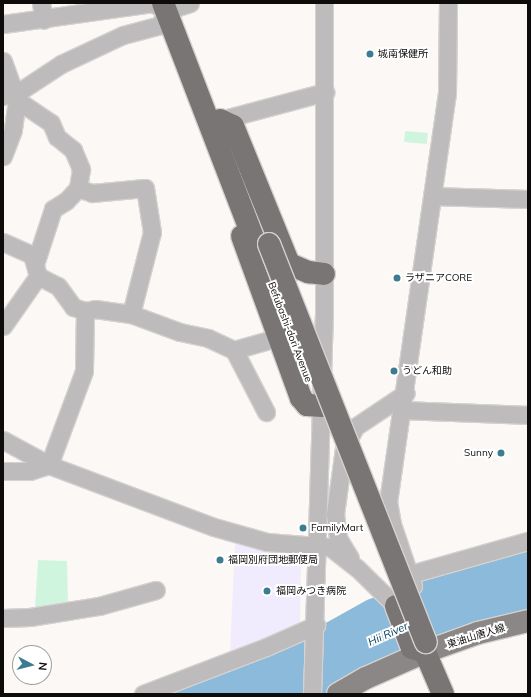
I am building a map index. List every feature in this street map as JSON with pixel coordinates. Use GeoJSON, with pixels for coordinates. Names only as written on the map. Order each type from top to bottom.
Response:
{"type":"FeatureCollection","features":[{"type":"Feature","properties":{"kind":"highway","name":"Befubashi-dori Avenue"},"geometry":{"type":"LineString","coordinates":[[174,5],[220,120],[263,247],[421,648],[442,694]]}},
{"type":"Feature","properties":{"kind":"highway","name":"Befubashi-dori Avenue"},"geometry":{"type":"LineString","coordinates":[[174,5],[229,177],[263,247]]}},
{"type":"Feature","properties":{"kind":"highway"},"geometry":{"type":"LineString","coordinates":[[220,120],[233,126],[289,264],[308,272],[324,274]]}},
{"type":"Feature","properties":{"kind":"highway"},"geometry":{"type":"LineString","coordinates":[[229,177],[231,205],[301,398],[307,405],[322,406]]}},
{"type":"Feature","properties":{"kind":"main road","name":"東油山唐人線"},"geometry":{"type":"LineString","coordinates":[[338,694],[421,648],[528,621]]}},
{"type":"Feature","properties":{"kind":"street"},"geometry":{"type":"LineString","coordinates":[[41,3],[44,20]]}},
{"type":"Feature","properties":{"kind":"street"},"geometry":{"type":"LineString","coordinates":[[3,24],[44,20],[153,3],[174,5],[160,25],[123,35],[61,64],[13,96]]}},
{"type":"Feature","properties":{"kind":"street"},"geometry":{"type":"LineString","coordinates":[[312,694],[316,626],[322,406],[325,92],[324,3]]}},
{"type":"Feature","properties":{"kind":"street"},"geometry":{"type":"LineString","coordinates":[[3,440],[49,465],[214,527],[267,542],[330,548],[356,568],[380,590],[405,608],[412,577],[392,524],[388,502],[406,393],[447,94],[448,3]]}},
{"type":"Feature","properties":{"kind":"street"},"geometry":{"type":"LineString","coordinates":[[3,61],[13,96],[13,130],[3,156]]}},
{"type":"Feature","properties":{"kind":"street"},"geometry":{"type":"LineString","coordinates":[[220,120],[325,92]]}},
{"type":"Feature","properties":{"kind":"street"},"geometry":{"type":"LineString","coordinates":[[3,326],[37,268],[53,209],[66,201],[78,188],[81,169],[73,150],[57,137],[51,123],[13,96]]}},
{"type":"Feature","properties":{"kind":"street"},"geometry":{"type":"LineString","coordinates":[[78,188],[92,193],[145,188],[152,232],[131,314]]}},
{"type":"Feature","properties":{"kind":"street"},"geometry":{"type":"LineString","coordinates":[[432,196],[528,199]]}},
{"type":"Feature","properties":{"kind":"street"},"geometry":{"type":"LineString","coordinates":[[3,242],[32,255],[37,268],[58,286],[73,307],[85,311],[95,309],[131,314],[180,332],[208,338],[234,350],[266,412]]}},
{"type":"Feature","properties":{"kind":"street"},"geometry":{"type":"LineString","coordinates":[[49,465],[84,371],[85,311]]}},
{"type":"Feature","properties":{"kind":"street"},"geometry":{"type":"LineString","coordinates":[[234,350],[280,337]]}},
{"type":"Feature","properties":{"kind":"street"},"geometry":{"type":"LineString","coordinates":[[356,568],[338,538],[335,514],[344,448],[355,427],[406,393]]}},
{"type":"Feature","properties":{"kind":"street"},"geometry":{"type":"LineString","coordinates":[[403,410],[528,415]]}},
{"type":"Feature","properties":{"kind":"street"},"geometry":{"type":"LineString","coordinates":[[3,471],[30,470],[49,465]]}},
{"type":"Feature","properties":{"kind":"street"},"geometry":{"type":"LineString","coordinates":[[412,577],[528,541]]}},
{"type":"Feature","properties":{"kind":"street"},"geometry":{"type":"LineString","coordinates":[[3,618],[30,617],[99,606],[156,590]]}},
{"type":"Feature","properties":{"kind":"street"},"geometry":{"type":"LineString","coordinates":[[143,694],[266,648],[316,626]]}},
{"type":"Feature","properties":{"kind":"shaded area","name":"福岡みつき病院"},"geometry":{"type":"Polygon","coordinates":[[[235,544],[301,555],[300,628],[230,652],[235,544]]]}},
{"type":"Feature","properties":{"kind":"green space"},"geometry":{"type":"Polygon","coordinates":[[[405,131],[428,133],[427,144],[404,142],[405,131]]]}},
{"type":"Feature","properties":{"kind":"green space"},"geometry":{"type":"Polygon","coordinates":[[[38,560],[67,561],[68,606],[35,608],[38,560]]]}},
{"type":"Feature","properties":{"kind":"water","name":"Hii River"},"geometry":{"type":"Polygon","coordinates":[[[528,549],[528,617],[439,636],[397,652],[326,694],[157,694],[259,655],[324,624],[367,600],[427,577],[528,549]]]}},
{"type":"Feature","properties":{"kind":"place","name":"城南保健所"},"geometry":{"type":"Point","coordinates":[370,54]}},
{"type":"Feature","properties":{"kind":"place","name":"ラザニアCORE"},"geometry":{"type":"Point","coordinates":[397,278]}},
{"type":"Feature","properties":{"kind":"place","name":"うどん和助"},"geometry":{"type":"Point","coordinates":[394,371]}},
{"type":"Feature","properties":{"kind":"place","name":"Sunny"},"geometry":{"type":"Point","coordinates":[501,453]}},
{"type":"Feature","properties":{"kind":"place","name":"FamilyMart"},"geometry":{"type":"Point","coordinates":[303,528]}},
{"type":"Feature","properties":{"kind":"place","name":"福岡別府団地郵便局"},"geometry":{"type":"Point","coordinates":[220,560]}},
{"type":"Feature","properties":{"kind":"place","name":"福岡みつき病院"},"geometry":{"type":"Point","coordinates":[267,591]}}]}
